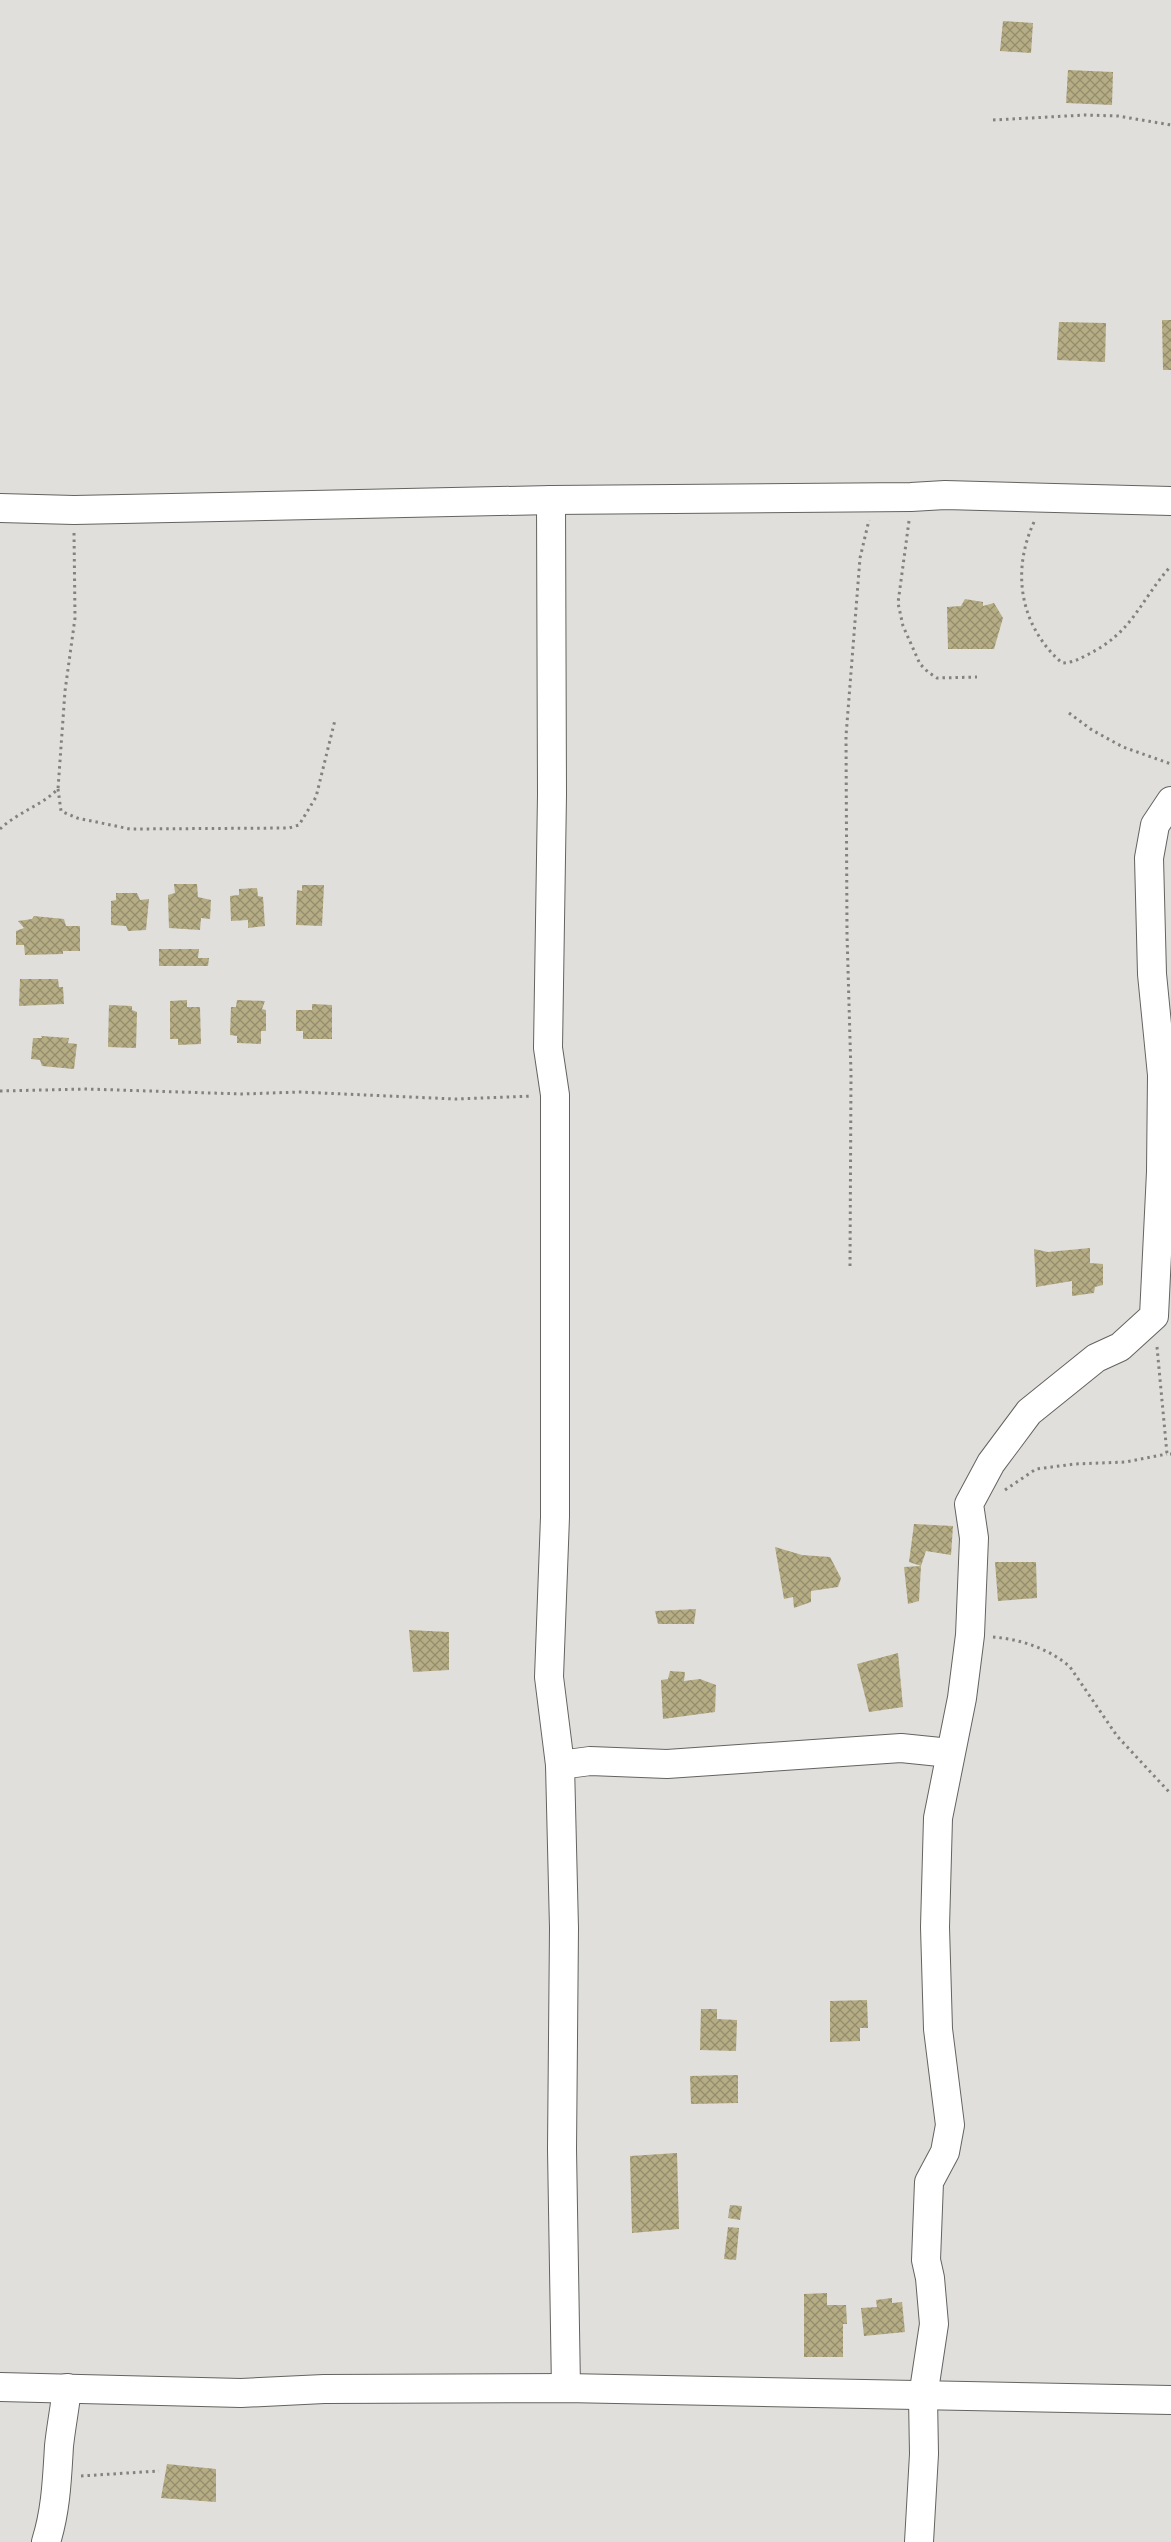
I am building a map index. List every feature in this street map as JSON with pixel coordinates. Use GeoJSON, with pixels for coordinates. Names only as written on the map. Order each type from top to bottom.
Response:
{"type":"FeatureCollection","features":[{"type":"Feature","properties":{"kind":"street"},"geometry":{"type":"LineString","coordinates":[[0,508],[74,510],[551,500],[911,498],[945,495],[1171,501]]}},
{"type":"Feature","properties":{"kind":"street"},"geometry":{"type":"LineString","coordinates":[[551,500],[552,795],[548,1048],[555,1095],[555,1507],[549,1677],[560,1765],[564,1928],[562,2149],[566,2388]]}},
{"type":"Feature","properties":{"kind":"street"},"geometry":{"type":"LineString","coordinates":[[919,2542],[924,2454],[923,2397],[934,2324],[930,2278],[926,2260],[929,2182],[945,2152],[950,2126],[938,2029],[935,1927],[938,1818],[962,1698],[970,1635],[974,1538],[969,1504],[991,1463],[1029,1412],[1096,1358],[1120,1347],[1154,1316],[1162,1134],[1162,1075],[1152,974],[1149,858],[1171,801]]}},
{"type":"Feature","properties":{"kind":"street"},"geometry":{"type":"LineString","coordinates":[[560,1765],[590,1761],[667,1764],[892,1748],[950,1752]]}},
{"type":"Feature","properties":{"kind":"street"},"geometry":{"type":"LineString","coordinates":[[0,2387],[241,2393],[324,2389],[566,2388],[923,2397],[1171,2400]]}},
{"type":"Feature","properties":{"kind":"street"},"geometry":{"type":"LineString","coordinates":[[46,2542],[51,2525],[58,2480],[59,2445],[67,2388]]}},
{"type":"Feature","properties":{"kind":"path"},"geometry":{"type":"LineString","coordinates":[[992,120],[1085,115],[1118,116],[1171,125]]}},
{"type":"Feature","properties":{"kind":"path"},"geometry":{"type":"LineString","coordinates":[[850,1266],[851,1074],[847,934],[846,736],[860,558],[874,498]]}},
{"type":"Feature","properties":{"kind":"path"},"geometry":{"type":"LineString","coordinates":[[911,498],[908,546],[898,603],[902,626],[920,664],[928,672],[937,678],[977,677]]}},
{"type":"Feature","properties":{"kind":"path"},"geometry":{"type":"LineString","coordinates":[[1045,498],[1024,543],[1022,594],[1024,608],[1033,626],[1062,663],[1069,663],[1097,650],[1115,637],[1134,619],[1171,566]]}},
{"type":"Feature","properties":{"kind":"path"},"geometry":{"type":"LineString","coordinates":[[74,510],[75,618],[65,691],[58,789],[61,811],[77,818],[130,829],[290,828],[299,825],[316,797],[335,720]]}},
{"type":"Feature","properties":{"kind":"path"},"geometry":{"type":"LineString","coordinates":[[1068,713],[1092,730],[1123,747],[1171,764]]}},
{"type":"Feature","properties":{"kind":"path"},"geometry":{"type":"LineString","coordinates":[[0,829],[11,819],[46,801],[58,789]]}},
{"type":"Feature","properties":{"kind":"path"},"geometry":{"type":"LineString","coordinates":[[0,1091],[86,1089],[129,1092],[243,1094],[299,1092],[455,1099],[555,1095]]}},
{"type":"Feature","properties":{"kind":"path"},"geometry":{"type":"LineString","coordinates":[[969,1504],[1001,1493],[1036,1469],[1075,1464],[1126,1462],[1169,1454],[1154,1316]]}},
{"type":"Feature","properties":{"kind":"path"},"geometry":{"type":"LineString","coordinates":[[970,1635],[1000,1638],[1030,1645],[1060,1658],[1070,1667],[1117,1736],[1171,1794]]}},
{"type":"Feature","properties":{"kind":"path"},"geometry":{"type":"LineString","coordinates":[[58,2480],[159,2471]]}},
{"type":"Feature","properties":{"kind":"building"},"geometry":{"type":"Polygon","coordinates":[[[1003,21],[1033,23],[1031,53],[1000,51],[1003,21]]]}},
{"type":"Feature","properties":{"kind":"building"},"geometry":{"type":"Polygon","coordinates":[[[1068,70],[1113,72],[1112,105],[1066,103],[1068,70]]]}},
{"type":"Feature","properties":{"kind":"building"},"geometry":{"type":"Polygon","coordinates":[[[1162,320],[1171,320],[1171,370],[1163,370],[1162,320]]]}},
{"type":"Feature","properties":{"kind":"building"},"geometry":{"type":"Polygon","coordinates":[[[1059,322],[1106,323],[1105,362],[1057,360],[1059,322]]]}},
{"type":"Feature","properties":{"kind":"building"},"geometry":{"type":"Polygon","coordinates":[[[965,599],[983,602],[983,606],[994,603],[1003,618],[994,649],[948,649],[947,607],[961,606],[965,599]]]}},
{"type":"Feature","properties":{"kind":"building"},"geometry":{"type":"Polygon","coordinates":[[[174,884],[197,884],[198,897],[211,900],[210,919],[201,918],[200,930],[169,928],[168,895],[175,893],[174,884]]]}},
{"type":"Feature","properties":{"kind":"building"},"geometry":{"type":"Polygon","coordinates":[[[302,885],[324,885],[322,926],[296,925],[297,890],[302,891],[302,885]]]}},
{"type":"Feature","properties":{"kind":"building"},"geometry":{"type":"Polygon","coordinates":[[[257,888],[258,896],[263,897],[265,926],[248,928],[248,920],[231,921],[230,896],[239,895],[239,889],[257,888]]]}},
{"type":"Feature","properties":{"kind":"building"},"geometry":{"type":"Polygon","coordinates":[[[116,893],[137,893],[140,900],[149,899],[146,930],[128,931],[126,926],[111,925],[111,901],[116,900],[116,893]]]}},
{"type":"Feature","properties":{"kind":"building"},"geometry":{"type":"Polygon","coordinates":[[[34,916],[64,919],[66,926],[80,926],[80,951],[63,951],[63,954],[25,955],[24,945],[16,945],[16,931],[24,928],[18,921],[32,919],[34,916]]]}},
{"type":"Feature","properties":{"kind":"building"},"geometry":{"type":"Polygon","coordinates":[[[159,949],[199,949],[198,958],[209,958],[208,966],[159,966],[159,949]]]}},
{"type":"Feature","properties":{"kind":"building"},"geometry":{"type":"Polygon","coordinates":[[[20,979],[58,979],[59,987],[63,987],[64,1004],[19,1006],[20,979]]]}},
{"type":"Feature","properties":{"kind":"building"},"geometry":{"type":"Polygon","coordinates":[[[187,1000],[187,1007],[200,1007],[201,1044],[178,1045],[178,1039],[170,1039],[170,1001],[187,1000]]]}},
{"type":"Feature","properties":{"kind":"building"},"geometry":{"type":"Polygon","coordinates":[[[237,1000],[265,1001],[262,1009],[266,1010],[266,1031],[261,1031],[261,1044],[237,1043],[237,1036],[230,1035],[231,1007],[236,1007],[237,1000]]]}},
{"type":"Feature","properties":{"kind":"building"},"geometry":{"type":"Polygon","coordinates":[[[312,1004],[332,1005],[332,1039],[303,1039],[303,1031],[296,1031],[296,1010],[312,1010],[312,1004]]]}},
{"type":"Feature","properties":{"kind":"building"},"geometry":{"type":"Polygon","coordinates":[[[109,1005],[132,1006],[132,1010],[137,1012],[136,1048],[108,1047],[109,1005]]]}},
{"type":"Feature","properties":{"kind":"building"},"geometry":{"type":"Polygon","coordinates":[[[41,1036],[69,1038],[68,1043],[77,1044],[74,1069],[42,1066],[40,1060],[31,1059],[33,1038],[42,1038],[41,1036]]]}},
{"type":"Feature","properties":{"kind":"building"},"geometry":{"type":"Polygon","coordinates":[[[1090,1248],[1090,1263],[1103,1264],[1103,1285],[1095,1287],[1094,1293],[1072,1296],[1072,1281],[1036,1287],[1034,1249],[1048,1252],[1090,1248]]]}},
{"type":"Feature","properties":{"kind":"building"},"geometry":{"type":"Polygon","coordinates":[[[914,1524],[953,1526],[951,1555],[926,1551],[921,1566],[909,1562],[914,1524]]]}},
{"type":"Feature","properties":{"kind":"building"},"geometry":{"type":"Polygon","coordinates":[[[775,1547],[802,1555],[830,1557],[841,1578],[838,1587],[811,1591],[811,1602],[794,1608],[793,1597],[784,1599],[775,1547]]]}},
{"type":"Feature","properties":{"kind":"building"},"geometry":{"type":"Polygon","coordinates":[[[995,1562],[1036,1562],[1037,1598],[998,1601],[995,1562]]]}},
{"type":"Feature","properties":{"kind":"building"},"geometry":{"type":"Polygon","coordinates":[[[921,1566],[919,1601],[908,1604],[904,1567],[921,1566]]]}},
{"type":"Feature","properties":{"kind":"building"},"geometry":{"type":"Polygon","coordinates":[[[696,1609],[694,1624],[658,1624],[655,1611],[696,1609]]]}},
{"type":"Feature","properties":{"kind":"building"},"geometry":{"type":"Polygon","coordinates":[[[409,1630],[449,1632],[449,1670],[413,1672],[409,1630]]]}},
{"type":"Feature","properties":{"kind":"building"},"geometry":{"type":"Polygon","coordinates":[[[898,1653],[903,1707],[869,1712],[857,1664],[898,1653]]]}},
{"type":"Feature","properties":{"kind":"building"},"geometry":{"type":"Polygon","coordinates":[[[670,1671],[685,1672],[684,1681],[700,1679],[716,1685],[715,1712],[663,1719],[661,1680],[668,1679],[670,1671]]]}},
{"type":"Feature","properties":{"kind":"building"},"geometry":{"type":"Polygon","coordinates":[[[867,2000],[868,2028],[860,2028],[860,2041],[830,2042],[830,2001],[867,2000]]]}},
{"type":"Feature","properties":{"kind":"building"},"geometry":{"type":"Polygon","coordinates":[[[701,2009],[717,2009],[717,2019],[737,2020],[736,2051],[700,2050],[701,2009]]]}},
{"type":"Feature","properties":{"kind":"building"},"geometry":{"type":"Polygon","coordinates":[[[738,2075],[738,2103],[691,2104],[690,2076],[738,2075]]]}},
{"type":"Feature","properties":{"kind":"building"},"geometry":{"type":"Polygon","coordinates":[[[677,2153],[679,2229],[632,2233],[630,2156],[677,2153]]]}},
{"type":"Feature","properties":{"kind":"building"},"geometry":{"type":"Polygon","coordinates":[[[730,2205],[742,2206],[740,2220],[728,2218],[730,2205]]]}},
{"type":"Feature","properties":{"kind":"building"},"geometry":{"type":"Polygon","coordinates":[[[728,2227],[739,2228],[736,2260],[724,2259],[728,2227]]]}},
{"type":"Feature","properties":{"kind":"building"},"geometry":{"type":"Polygon","coordinates":[[[827,2293],[827,2305],[846,2305],[847,2324],[843,2324],[843,2357],[804,2357],[804,2294],[827,2293]]]}},
{"type":"Feature","properties":{"kind":"building"},"geometry":{"type":"Polygon","coordinates":[[[892,2298],[892,2303],[902,2302],[905,2332],[864,2336],[861,2308],[877,2307],[876,2300],[892,2298]]]}},
{"type":"Feature","properties":{"kind":"building"},"geometry":{"type":"Polygon","coordinates":[[[167,2464],[216,2469],[216,2502],[161,2498],[167,2464]]]}}]}
